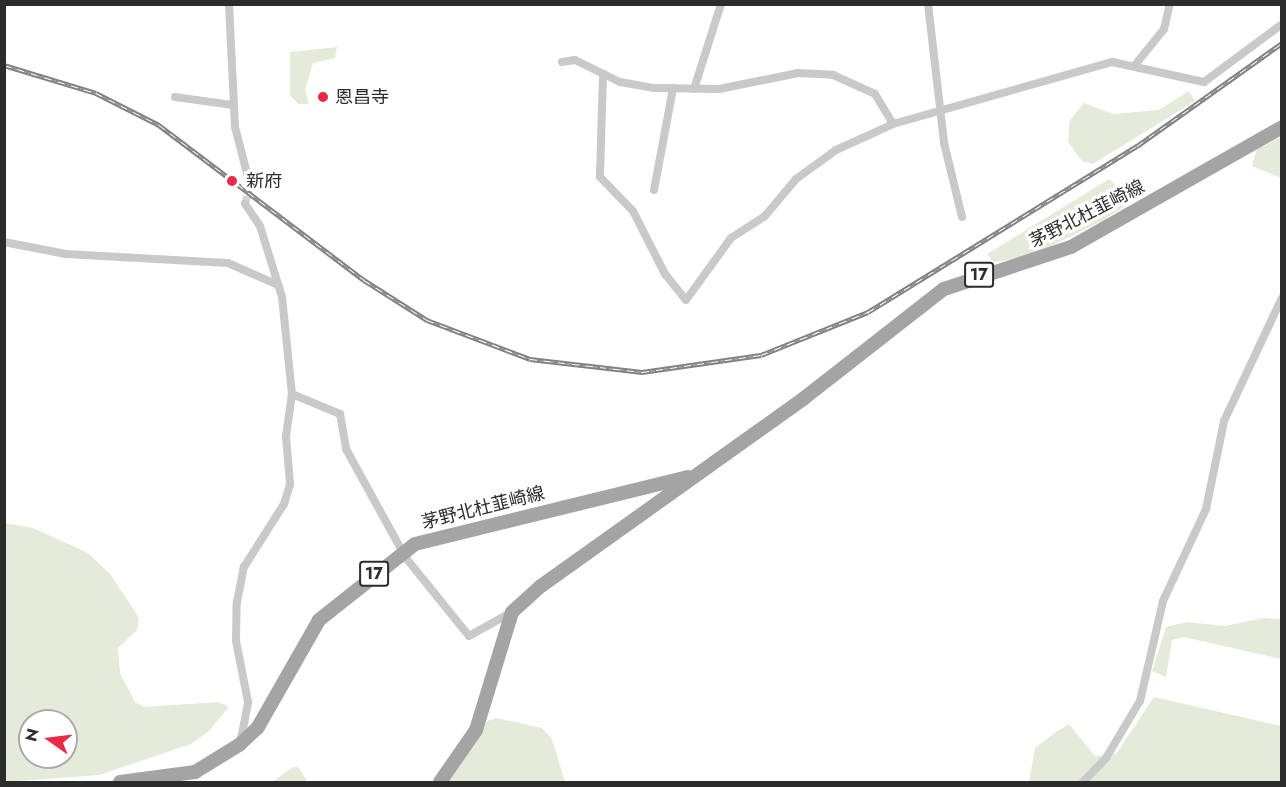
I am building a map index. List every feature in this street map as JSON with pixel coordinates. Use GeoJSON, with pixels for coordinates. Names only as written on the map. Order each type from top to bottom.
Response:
{"type":"FeatureCollection","features":[{"type":"Feature","properties":{"kind":"main road","name":"茅野北杜韮崎線"},"geometry":{"type":"LineString","coordinates":[[512,612],[704,471],[944,289],[1071,247],[1281,127]]}},
{"type":"Feature","properties":{"kind":"main road","name":"茅野北杜韮崎線"},"geometry":{"type":"LineString","coordinates":[[120,783],[195,772],[239,745],[258,727],[319,620],[403,552],[442,534],[704,471]]}},
{"type":"Feature","properties":{"kind":"main road"},"geometry":{"type":"LineString","coordinates":[[440,783],[480,721],[512,612]]}},
{"type":"Feature","properties":{"kind":"street"},"geometry":{"type":"LineString","coordinates":[[229,4],[233,105],[250,185]]}},
{"type":"Feature","properties":{"kind":"street"},"geometry":{"type":"LineString","coordinates":[[694,89],[721,4]]}},
{"type":"Feature","properties":{"kind":"street"},"geometry":{"type":"LineString","coordinates":[[928,4],[940,110],[962,217]]}},
{"type":"Feature","properties":{"kind":"street"},"geometry":{"type":"LineString","coordinates":[[1135,64],[1164,29],[1170,4]]}},
{"type":"Feature","properties":{"kind":"street"},"geometry":{"type":"LineString","coordinates":[[603,74],[600,177],[639,219],[665,274],[686,300],[731,238],[765,216],[811,166],[893,124],[1093,67],[1135,64],[1185,82],[1204,82],[1281,24]]}},
{"type":"Feature","properties":{"kind":"street"},"geometry":{"type":"LineString","coordinates":[[562,62],[575,60],[603,74],[634,85],[673,88],[694,89],[798,73],[833,75],[875,94],[893,124]]}},
{"type":"Feature","properties":{"kind":"street"},"geometry":{"type":"LineString","coordinates":[[654,190],[673,88]]}},
{"type":"Feature","properties":{"kind":"street"},"geometry":{"type":"LineString","coordinates":[[175,97],[233,105]]}},
{"type":"Feature","properties":{"kind":"street"},"geometry":{"type":"LineString","coordinates":[[239,745],[248,702],[236,641],[237,602],[244,567],[284,504],[290,484],[286,436],[292,394],[278,285],[260,226],[245,204]]}},
{"type":"Feature","properties":{"kind":"street"},"geometry":{"type":"LineString","coordinates":[[4,242],[66,254],[228,262],[278,285]]}},
{"type":"Feature","properties":{"kind":"street"},"geometry":{"type":"LineString","coordinates":[[1083,783],[1106,758],[1140,701],[1163,601],[1206,509],[1224,421],[1247,363],[1279,313],[1281,298]]}},
{"type":"Feature","properties":{"kind":"street"},"geometry":{"type":"LineString","coordinates":[[292,394],[340,414],[346,449],[403,552],[469,636],[512,612]]}},
{"type":"Feature","properties":{"kind":"green space"},"geometry":{"type":"Polygon","coordinates":[[[337,47],[335,58],[313,63],[305,90],[309,104],[298,104],[290,95],[290,52],[337,47]]]}},
{"type":"Feature","properties":{"kind":"green space"},"geometry":{"type":"Polygon","coordinates":[[[1189,91],[1195,101],[1093,164],[1082,161],[1068,142],[1070,120],[1084,103],[1113,114],[1159,110],[1189,91]]]}},
{"type":"Feature","properties":{"kind":"green space"},"geometry":{"type":"Polygon","coordinates":[[[1281,137],[1281,178],[1252,166],[1257,149],[1281,137]]]}},
{"type":"Feature","properties":{"kind":"green space"},"geometry":{"type":"Polygon","coordinates":[[[1109,179],[1128,196],[1126,205],[1104,220],[1027,258],[994,262],[987,254],[1109,179]]]}},
{"type":"Feature","properties":{"kind":"green space"},"geometry":{"type":"Polygon","coordinates":[[[4,523],[33,528],[88,553],[111,575],[139,618],[137,630],[118,648],[120,673],[135,702],[144,707],[218,702],[229,707],[209,731],[191,744],[99,775],[5,782],[4,523]]]}},
{"type":"Feature","properties":{"kind":"green space"},"geometry":{"type":"Polygon","coordinates":[[[1263,618],[1281,619],[1281,659],[1184,637],[1172,640],[1166,677],[1152,671],[1166,627],[1187,622],[1225,626],[1263,618]]]}},
{"type":"Feature","properties":{"kind":"green space"},"geometry":{"type":"Polygon","coordinates":[[[1154,697],[1281,726],[1281,782],[1029,782],[1035,748],[1056,732],[1069,724],[1095,756],[1116,754],[1154,697]]]}},
{"type":"Feature","properties":{"kind":"green space"},"geometry":{"type":"Polygon","coordinates":[[[497,718],[542,728],[552,739],[565,782],[449,782],[487,721],[497,718]]]}},
{"type":"Feature","properties":{"kind":"green space"},"geometry":{"type":"Polygon","coordinates":[[[293,767],[298,767],[308,782],[272,782],[293,767]]]}},
{"type":"Feature","properties":{"kind":"tunnel"},"geometry":{"type":"LineString","coordinates":[[245,204],[250,185]]}},
{"type":"Feature","properties":{"kind":"railway"},"geometry":{"type":"LineString","coordinates":[[4,65],[96,93],[159,125],[364,280],[427,320],[530,359],[642,372],[761,355],[868,312],[1137,146],[1282,43]]}},
{"type":"Feature","properties":{"kind":"place","name":"恩昌寺"},"geometry":{"type":"Point","coordinates":[323,97]}},
{"type":"Feature","properties":{"kind":"place","name":"新府"},"geometry":{"type":"Point","coordinates":[232,181]}}]}
